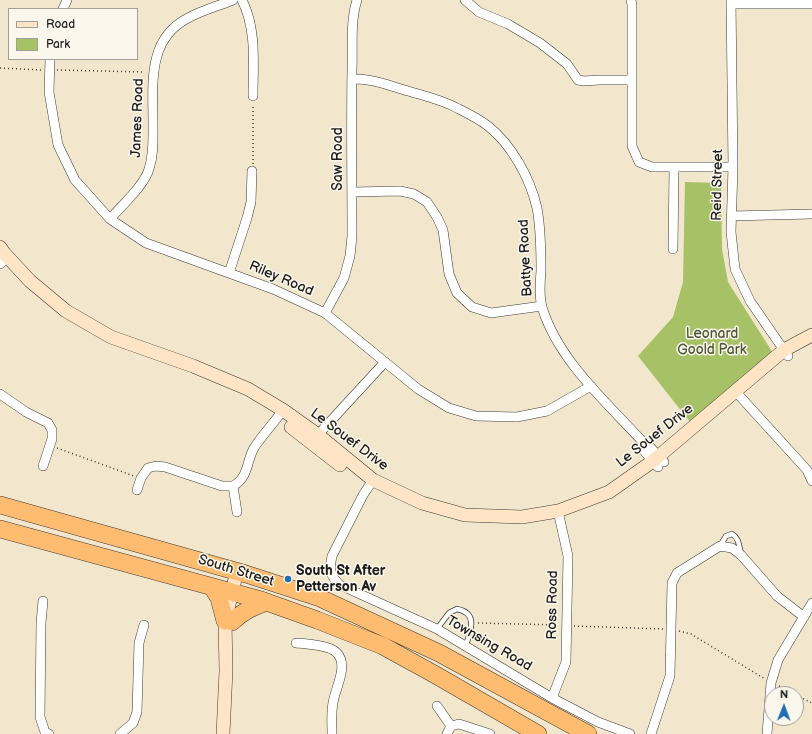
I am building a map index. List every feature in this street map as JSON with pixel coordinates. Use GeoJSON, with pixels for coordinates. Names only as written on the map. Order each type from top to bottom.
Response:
{"type":"FeatureCollection","features":[{"type":"Feature","properties":{"kind":"highway","name":"South Street"},"geometry":{"type":"LineString","coordinates":[[0,505],[242,572],[320,598],[439,653],[588,734]]}},
{"type":"Feature","properties":{"kind":"highway","name":"South Street"},"geometry":{"type":"LineString","coordinates":[[0,529],[236,593],[267,602],[317,620],[384,646],[538,734]]}},
{"type":"Feature","properties":{"kind":"highway"},"geometry":{"type":"LineString","coordinates":[[212,587],[219,598],[228,626],[240,613],[267,602]]}},
{"type":"Feature","properties":{"kind":"street","name":"James Road"},"geometry":{"type":"LineString","coordinates":[[110,218],[143,181],[149,169],[152,152],[153,73],[155,58],[163,42],[174,27],[186,19],[234,0]]}},
{"type":"Feature","properties":{"kind":"street"},"geometry":{"type":"LineString","coordinates":[[242,0],[251,24],[253,39],[253,96]]}},
{"type":"Feature","properties":{"kind":"street","name":"Saw Road"},"geometry":{"type":"LineString","coordinates":[[325,313],[344,278],[350,256],[352,236],[353,23],[357,0]]}},
{"type":"Feature","properties":{"kind":"street"},"geometry":{"type":"LineString","coordinates":[[465,0],[479,12],[508,24],[546,47],[567,64],[578,80],[632,80]]}},
{"type":"Feature","properties":{"kind":"street"},"geometry":{"type":"LineString","coordinates":[[631,0],[632,146],[639,162],[652,167],[733,167]]}},
{"type":"Feature","properties":{"kind":"street"},"geometry":{"type":"LineString","coordinates":[[731,2],[812,4]]}},
{"type":"Feature","properties":{"kind":"street","name":"Reid Street"},"geometry":{"type":"LineString","coordinates":[[731,2],[733,167],[731,232],[735,269],[750,301],[786,353]]}},
{"type":"Feature","properties":{"kind":"street","name":"Riley Road"},"geometry":{"type":"LineString","coordinates":[[50,60],[49,92],[58,145],[75,180],[110,218],[146,243],[273,289],[325,313],[418,389],[449,408],[476,416],[517,417],[548,411],[591,386]]}},
{"type":"Feature","properties":{"kind":"street","name":"Battye Road"},"geometry":{"type":"LineString","coordinates":[[352,79],[375,81],[459,108],[488,126],[507,146],[522,166],[537,207],[541,234],[540,286],[542,306],[556,340],[572,364],[642,442],[645,452],[659,462]]}},
{"type":"Feature","properties":{"kind":"street"},"geometry":{"type":"LineString","coordinates":[[673,249],[674,168]]}},
{"type":"Feature","properties":{"kind":"street"},"geometry":{"type":"LineString","coordinates":[[229,273],[251,202],[252,171]]}},
{"type":"Feature","properties":{"kind":"street"},"geometry":{"type":"LineString","coordinates":[[352,192],[400,191],[414,194],[427,202],[437,217],[443,230],[450,274],[457,293],[472,307],[491,313],[542,306]]}},
{"type":"Feature","properties":{"kind":"street"},"geometry":{"type":"LineString","coordinates":[[731,216],[812,214]]}},
{"type":"Feature","properties":{"kind":"street","name":"Le Souef Drive"},"geometry":{"type":"LineString","coordinates":[[2,257],[66,311],[111,337],[193,366],[248,389],[371,483],[422,503],[465,515],[522,517],[559,515],[609,492],[659,462],[786,353],[812,335]]}},
{"type":"Feature","properties":{"kind":"street","name":"Le Souef Drive"},"geometry":{"type":"LineString","coordinates":[[786,353],[812,342]]}},
{"type":"Feature","properties":{"kind":"street"},"geometry":{"type":"LineString","coordinates":[[315,439],[385,362]]}},
{"type":"Feature","properties":{"kind":"street"},"geometry":{"type":"LineString","coordinates":[[0,394],[26,412],[48,423],[52,430],[52,439],[43,466]]}},
{"type":"Feature","properties":{"kind":"street"},"geometry":{"type":"LineString","coordinates":[[739,394],[810,468],[812,481]]}},
{"type":"Feature","properties":{"kind":"street"},"geometry":{"type":"LineString","coordinates":[[137,490],[141,478],[148,468],[156,466],[165,467],[222,486],[233,486],[240,482],[253,449],[281,413]]}},
{"type":"Feature","properties":{"kind":"street","name":"Townsing Road"},"geometry":{"type":"LineString","coordinates":[[371,483],[332,556],[330,568],[334,579],[340,585],[437,629],[466,645],[552,698],[598,722],[630,734]]}},
{"type":"Feature","properties":{"kind":"street"},"geometry":{"type":"LineString","coordinates":[[233,486],[237,512]]}},
{"type":"Feature","properties":{"kind":"street","name":"Ross Road"},"geometry":{"type":"LineString","coordinates":[[552,698],[566,662],[568,556],[559,515]]}},
{"type":"Feature","properties":{"kind":"street"},"geometry":{"type":"LineString","coordinates":[[651,734],[670,676],[672,583],[676,573],[720,546],[732,548],[741,555],[777,596],[804,617]]}},
{"type":"Feature","properties":{"kind":"street"},"geometry":{"type":"LineString","coordinates":[[223,734],[228,626],[242,572]]}},
{"type":"Feature","properties":{"kind":"street"},"geometry":{"type":"LineString","coordinates":[[43,601],[41,623],[40,717],[45,732],[49,734]]}},
{"type":"Feature","properties":{"kind":"street"},"geometry":{"type":"LineString","coordinates":[[767,734],[771,682],[778,660],[812,603]]}},
{"type":"Feature","properties":{"kind":"street"},"geometry":{"type":"LineString","coordinates":[[120,734],[133,723],[137,712],[139,643],[144,625]]}},
{"type":"Feature","properties":{"kind":"street"},"geometry":{"type":"LineString","coordinates":[[296,643],[330,648],[337,652],[341,659],[342,668],[332,705],[332,734]]}},
{"type":"Feature","properties":{"kind":"street"},"geometry":{"type":"LineString","coordinates":[[437,706],[449,730],[459,724],[490,734]]}},
{"type":"Feature","properties":{"kind":"lane"},"geometry":{"type":"LineString","coordinates":[[720,546],[726,536],[732,534],[736,536],[741,555]]}},
{"type":"Feature","properties":{"kind":"lane"},"geometry":{"type":"LineString","coordinates":[[437,629],[449,613],[457,608],[465,610],[472,623],[466,645]]}},
{"type":"Feature","properties":{"kind":"path"},"geometry":{"type":"LineString","coordinates":[[0,68],[44,70]]}},
{"type":"Feature","properties":{"kind":"path"},"geometry":{"type":"LineString","coordinates":[[54,70],[153,73]]}},
{"type":"Feature","properties":{"kind":"path"},"geometry":{"type":"LineString","coordinates":[[252,171],[253,96]]}},
{"type":"Feature","properties":{"kind":"path"},"geometry":{"type":"LineString","coordinates":[[49,446],[141,478]]}},
{"type":"Feature","properties":{"kind":"path"},"geometry":{"type":"LineString","coordinates":[[472,623],[671,629],[691,634],[778,686]]}},
{"type":"Feature","properties":{"kind":"green space","name":"Leonard Goold Park"},"geometry":{"type":"Polygon","coordinates":[[[685,182],[721,183],[722,249],[728,282],[773,353],[690,422],[638,356],[673,317],[683,282],[685,182]]]}},
{"type":"Feature","properties":{"kind":"place","name":"South St After Petterson Av"},"geometry":{"type":"Point","coordinates":[288,579]}}]}
